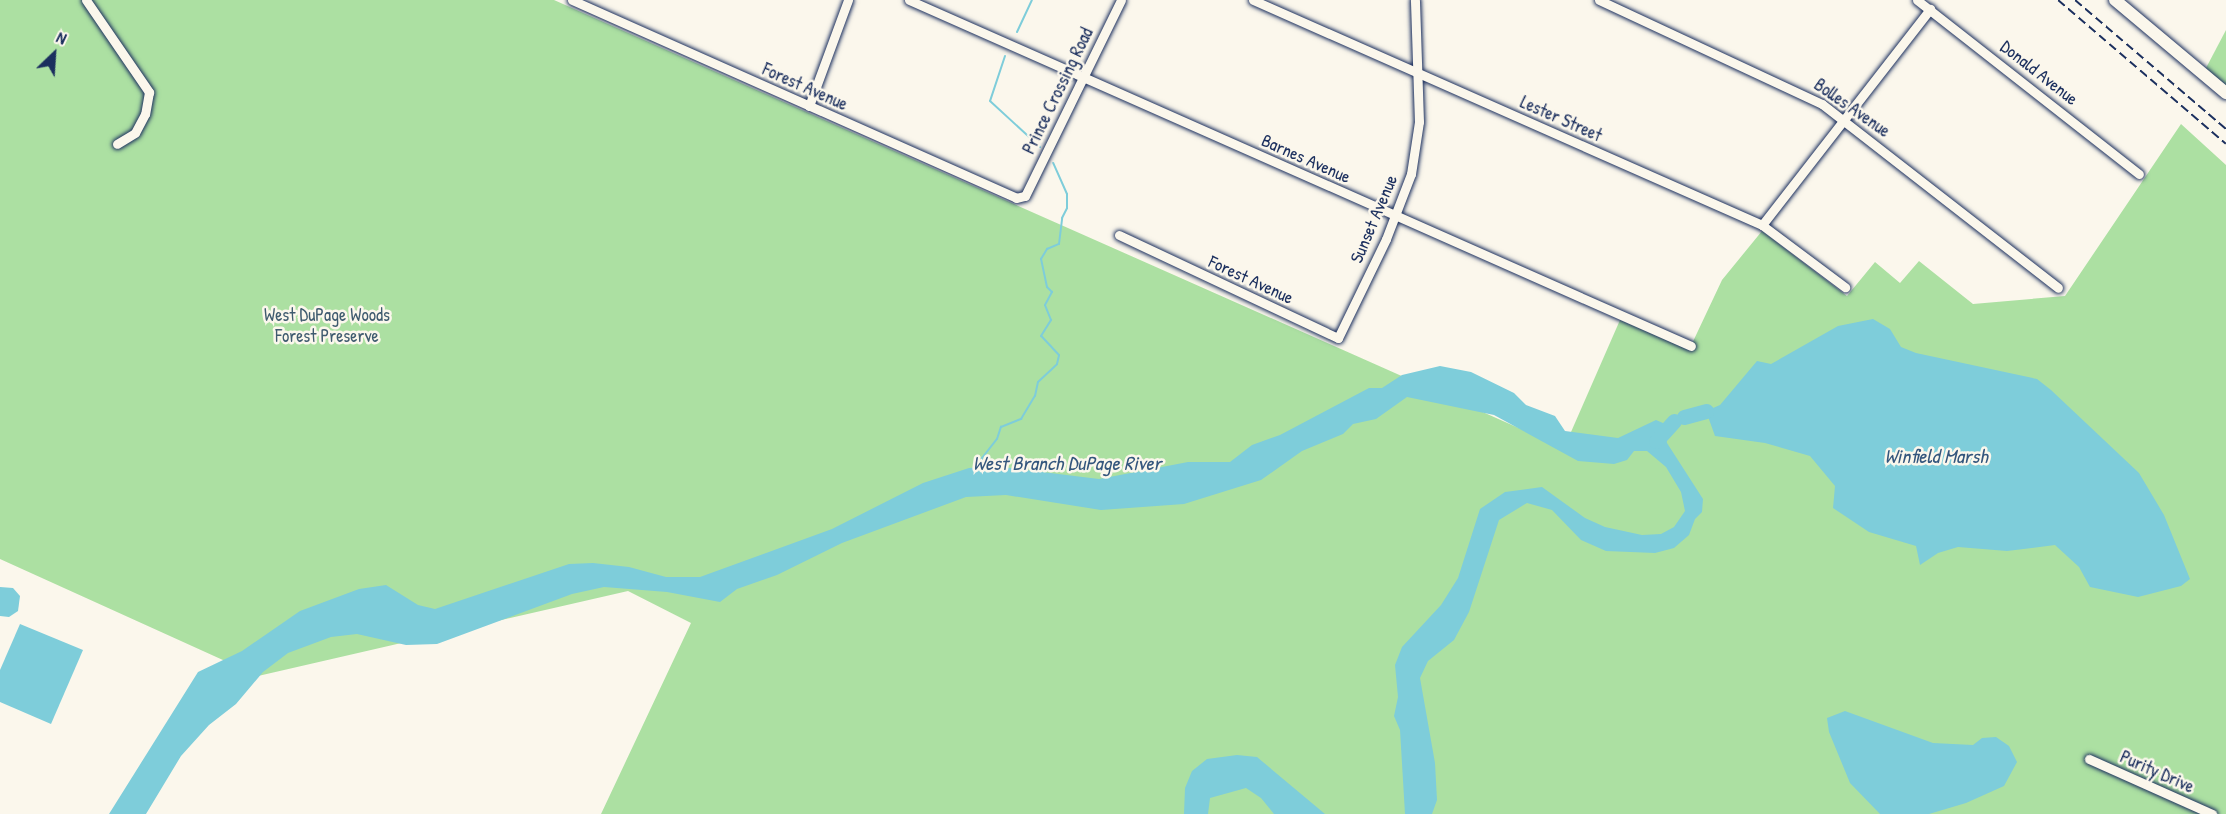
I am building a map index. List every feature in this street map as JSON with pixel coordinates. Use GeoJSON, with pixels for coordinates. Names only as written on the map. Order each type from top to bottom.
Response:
{"type":"FeatureCollection","features":[{"type":"Feature","properties":{"kind":"street"},"geometry":{"type":"LineString","coordinates":[[86,0],[149,92],[145,114],[135,133],[117,144]]}},
{"type":"Feature","properties":{"kind":"street","name":"Forest Avenue"},"geometry":{"type":"LineString","coordinates":[[572,0],[1004,195],[1026,196]]}},
{"type":"Feature","properties":{"kind":"street"},"geometry":{"type":"LineString","coordinates":[[809,106],[848,0]]}},
{"type":"Feature","properties":{"kind":"street","name":"Barnes Avenue"},"geometry":{"type":"LineString","coordinates":[[909,0],[1691,346]]}},
{"type":"Feature","properties":{"kind":"street","name":"Prince Crossing Road"},"geometry":{"type":"LineString","coordinates":[[1026,196],[1121,0]]}},
{"type":"Feature","properties":{"kind":"street","name":"Lester Street"},"geometry":{"type":"LineString","coordinates":[[1253,0],[1762,225],[1845,287]]}},
{"type":"Feature","properties":{"kind":"street","name":"Sunset Avenue"},"geometry":{"type":"LineString","coordinates":[[1338,338],[1396,217],[1416,149],[1419,100],[1415,0]]}},
{"type":"Feature","properties":{"kind":"street","name":"Bolles Avenue"},"geometry":{"type":"LineString","coordinates":[[1599,0],[1784,83],[1843,119],[2058,288]]}},
{"type":"Feature","properties":{"kind":"street","name":"Donald Avenue"},"geometry":{"type":"LineString","coordinates":[[1917,0],[2139,174]]}},
{"type":"Feature","properties":{"kind":"street"},"geometry":{"type":"LineString","coordinates":[[2115,0],[2226,93]]}},
{"type":"Feature","properties":{"kind":"street"},"geometry":{"type":"LineString","coordinates":[[1762,225],[1930,9]]}},
{"type":"Feature","properties":{"kind":"street","name":"Forest Avenue"},"geometry":{"type":"LineString","coordinates":[[1119,235],[1338,338]]}},
{"type":"Feature","properties":{"kind":"street","name":"Purity Drive"},"geometry":{"type":"LineString","coordinates":[[2089,759],[2212,814]]}},
{"type":"Feature","properties":{"kind":"green space","name":"West DuPage Woods Forest Preserve"},"geometry":{"type":"Polygon","coordinates":[[[0,0],[554,0],[1564,448],[1620,320],[1689,350],[1722,280],[1762,231],[1847,296],[1875,262],[1900,283],[1919,261],[1973,304],[2065,296],[2181,124],[2226,165],[2226,814],[601,814],[691,623],[628,591],[258,676],[0,559],[0,0]]]}},
{"type":"Feature","properties":{"kind":"green space"},"geometry":{"type":"Polygon","coordinates":[[[2226,30],[2226,86],[2206,68],[2226,30]]]}},
{"type":"Feature","properties":{"kind":"water","name":"Winfield Marsh"},"geometry":{"type":"Polygon","coordinates":[[[1873,319],[1890,329],[1901,347],[1916,353],[2037,379],[2051,390],[2139,473],[2164,515],[2190,579],[2181,586],[2138,597],[2090,587],[2079,567],[2055,545],[2007,551],[1958,547],[1938,553],[1920,565],[1916,546],[1869,532],[1833,508],[1835,486],[1810,456],[1765,443],[1715,436],[1706,411],[1720,405],[1757,361],[1771,364],[1838,326],[1873,319]]]}},
{"type":"Feature","properties":{"kind":"water"},"geometry":{"type":"Polygon","coordinates":[[[1440,366],[1471,372],[1514,393],[1526,405],[1555,416],[1565,431],[1618,438],[1656,420],[1663,423],[1667,443],[1703,499],[1702,512],[1695,519],[1689,535],[1674,548],[1655,553],[1606,551],[1581,540],[1552,510],[1527,503],[1499,520],[1469,612],[1454,640],[1428,661],[1420,678],[1435,763],[1437,800],[1432,814],[1405,814],[1400,730],[1394,716],[1398,697],[1395,665],[1402,647],[1441,605],[1458,578],[1480,509],[1505,492],[1542,487],[1585,518],[1605,527],[1642,535],[1661,534],[1674,527],[1685,511],[1681,492],[1666,467],[1647,451],[1634,451],[1627,460],[1614,464],[1578,461],[1494,415],[1407,397],[1376,419],[1353,424],[1343,434],[1302,451],[1261,480],[1184,504],[1101,510],[1006,495],[966,497],[842,543],[777,575],[737,589],[720,602],[667,592],[604,587],[572,594],[437,644],[406,645],[357,634],[331,637],[288,653],[263,672],[236,704],[209,725],[181,756],[146,814],[109,814],[198,672],[242,651],[300,611],[359,589],[386,585],[418,605],[435,609],[569,564],[593,563],[629,567],[666,577],[700,577],[832,529],[923,483],[969,468],[995,466],[1099,479],[1188,462],[1230,462],[1252,445],[1280,435],[1369,388],[1382,388],[1402,375],[1440,366]]]}},
{"type":"Feature","properties":{"kind":"water"},"geometry":{"type":"Polygon","coordinates":[[[0,587],[13,588],[20,596],[18,611],[9,617],[0,616],[0,587]]]}},
{"type":"Feature","properties":{"kind":"water"},"geometry":{"type":"Polygon","coordinates":[[[20,624],[83,650],[51,724],[0,702],[0,670],[20,624]]]}},
{"type":"Feature","properties":{"kind":"water"},"geometry":{"type":"Polygon","coordinates":[[[1845,711],[1933,743],[1973,745],[1982,738],[1996,737],[2009,746],[2017,762],[2004,786],[1966,803],[1929,814],[1880,814],[1850,783],[1829,732],[1827,718],[1845,711]]]}},
{"type":"Feature","properties":{"kind":"water"},"geometry":{"type":"Polygon","coordinates":[[[1237,755],[1257,757],[1325,814],[1274,814],[1261,798],[1246,788],[1210,798],[1208,814],[1184,814],[1185,788],[1192,771],[1207,759],[1237,755]]]}},
{"type":"Feature","properties":{"kind":"waterway"},"geometry":{"type":"LineString","coordinates":[[1017,32],[1032,0]]}},
{"type":"Feature","properties":{"kind":"waterway"},"geometry":{"type":"LineString","coordinates":[[1005,56],[990,101],[1040,147]]}},
{"type":"Feature","properties":{"kind":"waterway","name":"West Branch DuPage River"},"geometry":{"type":"LineString","coordinates":[[981,468],[982,458],[997,439],[1001,427],[1021,419],[1035,396],[1038,382],[1057,364],[1059,355],[1041,336],[1051,320],[1045,305],[1052,292],[1047,287],[1041,259],[1047,249],[1059,244],[1062,218],[1067,208],[1067,194],[1053,163]]}},
{"type":"Feature","properties":{"kind":"waterway"},"geometry":{"type":"LineString","coordinates":[[1684,417],[1706,411]]}},
{"type":"Feature","properties":{"kind":"waterway"},"geometry":{"type":"LineString","coordinates":[[1656,441],[1674,421]]}},
{"type":"Feature","properties":{"kind":"railway"},"geometry":{"type":"LineString","coordinates":[[2058,0],[2226,144]]}},
{"type":"Feature","properties":{"kind":"railway"},"geometry":{"type":"LineString","coordinates":[[2075,0],[2226,129]]}}]}
